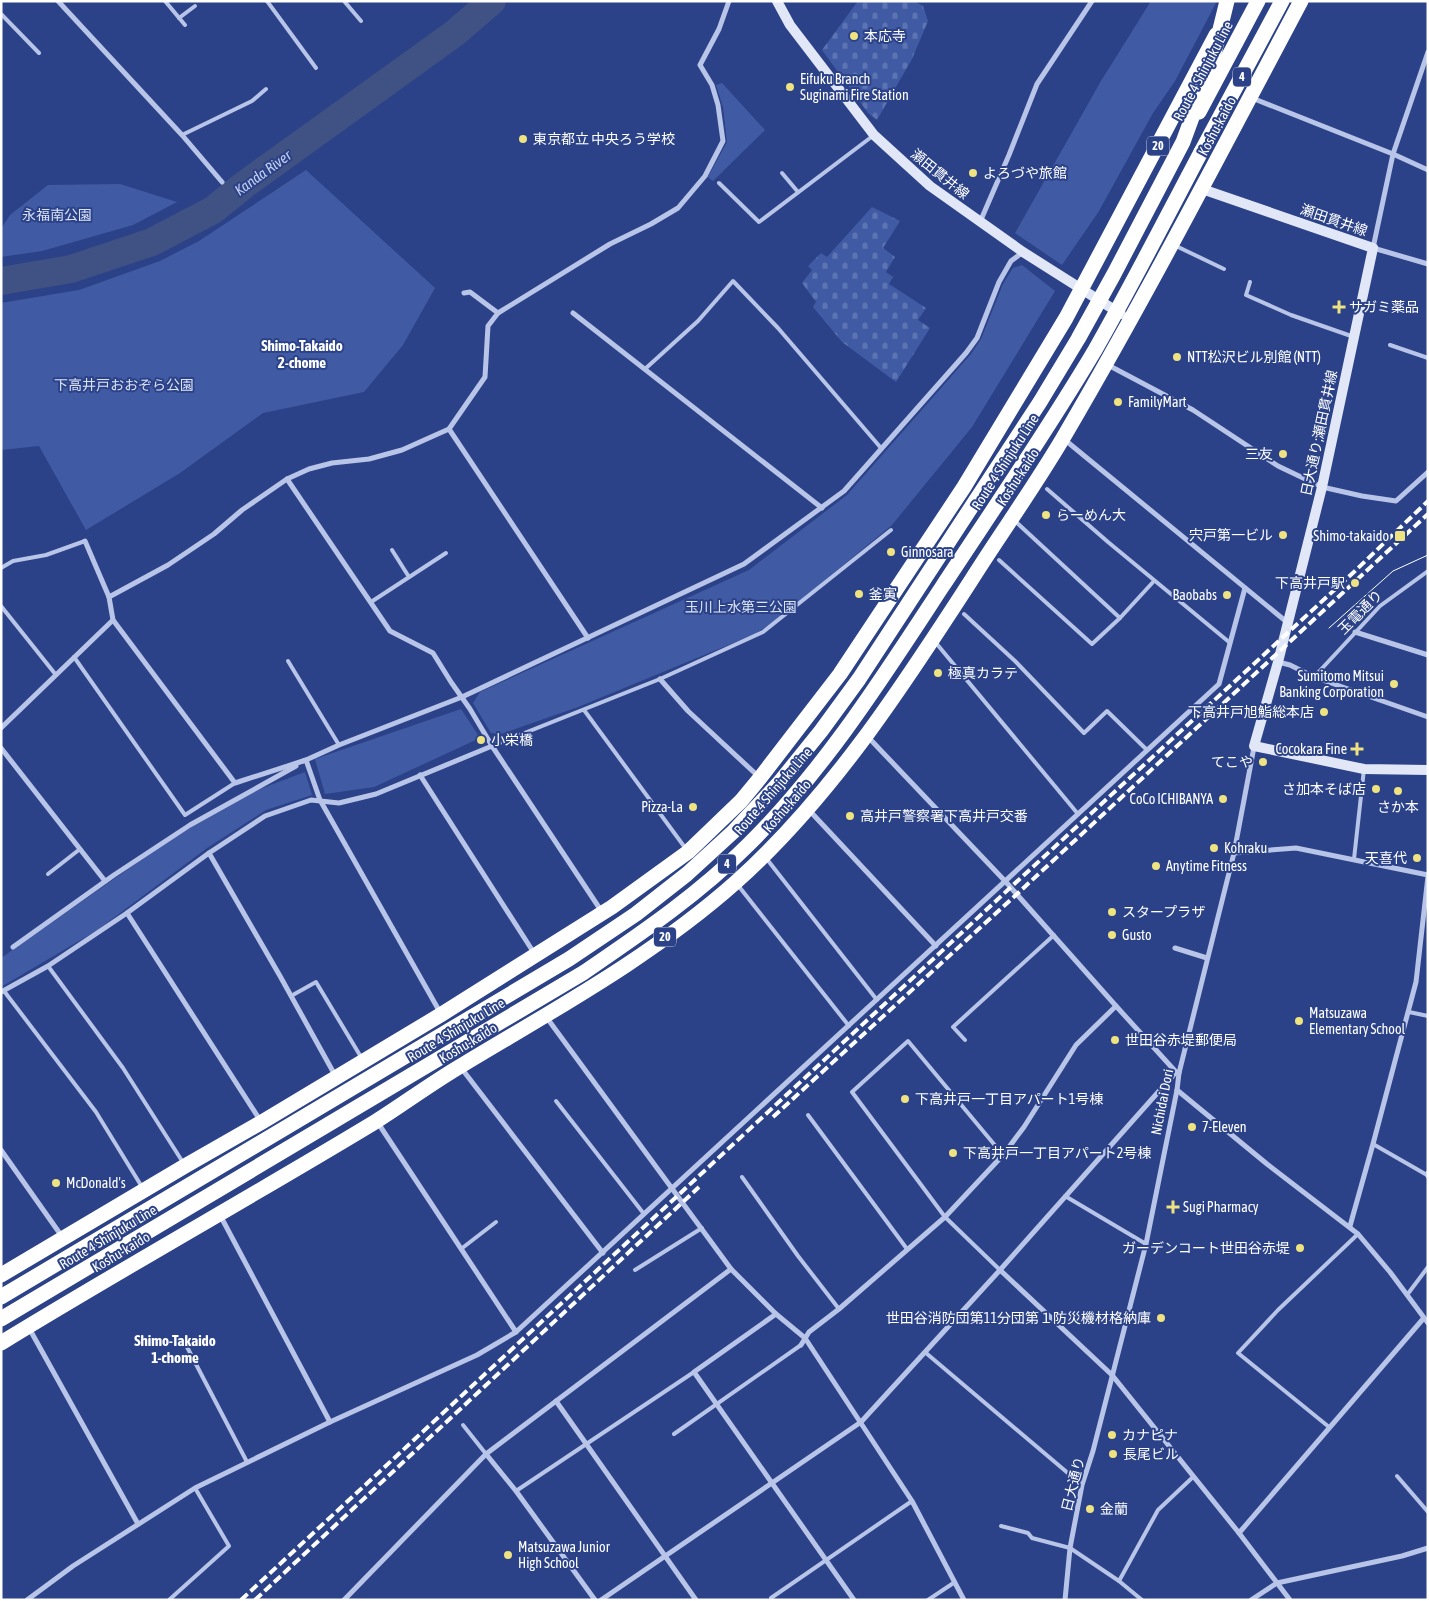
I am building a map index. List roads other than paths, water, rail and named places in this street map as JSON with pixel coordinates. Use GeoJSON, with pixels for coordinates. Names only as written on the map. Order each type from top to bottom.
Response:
{"type":"FeatureCollection","features":[{"type":"Feature","properties":{"kind":"highway","name":"4"},"geometry":{"type":"LineString","coordinates":[[1184,142],[1211,66],[1227,1]]}},
{"type":"Feature","properties":{"kind":"highway","name":"20"},"geometry":{"type":"LineString","coordinates":[[1,1275],[442,1014],[602,913],[688,852],[741,801],[840,674],[964,486],[1056,336],[1076,286],[1234,1]]}},
{"type":"Feature","properties":{"kind":"highway","name":"Route 4 Shinjuku Line"},"geometry":{"type":"LineString","coordinates":[[1,1296],[569,959],[636,914],[687,874],[734,831],[785,776],[859,679],[1040,402],[1114,274],[1258,1]]}},
{"type":"Feature","properties":{"kind":"highway","name":"Route 4 Shinjuku Line"},"geometry":{"type":"LineString","coordinates":[[1,1319],[583,973],[647,930],[700,888],[747,846],[793,797],[853,720],[880,682],[1055,415],[1122,299],[1282,1]]}},
{"type":"Feature","properties":{"kind":"highway","name":"Koshu-kaido"},"geometry":{"type":"LineString","coordinates":[[1,1342],[376,1121],[460,1066],[546,1016],[614,973],[702,911],[764,856],[807,808],[866,734],[933,639],[1063,438],[1172,245],[1301,1]]}},
{"type":"Feature","properties":{"kind":"main road","name":"瀬田貫井線"},"geometry":{"type":"LineString","coordinates":[[777,1],[790,25],[874,135],[930,186],[1023,252],[1131,320]]}},
{"type":"Feature","properties":{"kind":"main road","name":"瀬田貫井線"},"geometry":{"type":"LineString","coordinates":[[1202,189],[1373,248]]}},
{"type":"Feature","properties":{"kind":"main road","name":"日大通り;瀬田貫井線"},"geometry":{"type":"LineString","coordinates":[[1278,662],[1322,487],[1373,248]]}},
{"type":"Feature","properties":{"kind":"main road"},"geometry":{"type":"LineString","coordinates":[[1278,662],[1254,746],[1364,769],[1428,770]]}},
{"type":"Feature","properties":{"kind":"street"},"geometry":{"type":"LineString","coordinates":[[58,1],[182,135],[222,182]]}},
{"type":"Feature","properties":{"kind":"street"},"geometry":{"type":"LineString","coordinates":[[109,597],[168,565],[214,534],[242,510],[287,479],[309,469],[332,463],[370,459],[402,450],[449,429],[485,377],[488,326],[498,313],[610,244],[651,224],[678,208],[705,176],[723,141],[712,85],[700,64],[719,29],[729,1]]}},
{"type":"Feature","properties":{"kind":"street"},"geometry":{"type":"LineString","coordinates":[[980,222],[1037,84],[1092,1]]}},
{"type":"Feature","properties":{"kind":"street"},"geometry":{"type":"LineString","coordinates":[[1428,52],[1393,154],[1373,248],[1428,264]]}},
{"type":"Feature","properties":{"kind":"street"},"geometry":{"type":"LineString","coordinates":[[1250,98],[1393,154],[1428,170]]}},
{"type":"Feature","properties":{"kind":"street"},"geometry":{"type":"LineString","coordinates":[[13,947],[190,825],[306,760],[339,745],[462,697],[744,564],[844,491],[966,353],[977,338],[999,282],[1011,261],[1023,252]]}},
{"type":"Feature","properties":{"kind":"street"},"geometry":{"type":"LineString","coordinates":[[464,293],[470,292],[498,313]]}},
{"type":"Feature","properties":{"kind":"street"},"geometry":{"type":"LineString","coordinates":[[573,313],[822,508]]}},
{"type":"Feature","properties":{"kind":"street"},"geometry":{"type":"LineString","coordinates":[[1105,364],[1193,410],[1278,466],[1322,487],[1396,501],[1428,472]]}},
{"type":"Feature","properties":{"kind":"street"},"geometry":{"type":"LineString","coordinates":[[449,429],[588,638]]}},
{"type":"Feature","properties":{"kind":"street"},"geometry":{"type":"LineString","coordinates":[[1063,438],[1288,623]]}},
{"type":"Feature","properties":{"kind":"street"},"geometry":{"type":"LineString","coordinates":[[287,479],[390,631],[433,654],[602,913]]}},
{"type":"Feature","properties":{"kind":"street"},"geometry":{"type":"LineString","coordinates":[[85,541],[109,597],[113,620],[235,783],[306,760]]}},
{"type":"Feature","properties":{"kind":"street"},"geometry":{"type":"LineString","coordinates":[[27,1600],[73,1566],[195,1488],[330,1422],[477,1354],[516,1332],[1219,684],[1245,588]]}},
{"type":"Feature","properties":{"kind":"street"},"geometry":{"type":"LineString","coordinates":[[1,728],[113,620]]}},
{"type":"Feature","properties":{"kind":"street"},"geometry":{"type":"LineString","coordinates":[[1355,632],[1428,655]]}},
{"type":"Feature","properties":{"kind":"street"},"geometry":{"type":"LineString","coordinates":[[1278,662],[1290,665],[1314,677],[1428,717]]}},
{"type":"Feature","properties":{"kind":"street"},"geometry":{"type":"LineString","coordinates":[[660,679],[688,711],[760,778]]}},
{"type":"Feature","properties":{"kind":"street"},"geometry":{"type":"LineString","coordinates":[[601,1600],[861,1422],[1177,1072],[1005,881],[866,734]]}},
{"type":"Feature","properties":{"kind":"street"},"geometry":{"type":"LineString","coordinates":[[3,991],[48,966],[127,914],[209,853],[265,816],[311,800],[339,803],[376,794],[492,746]]}},
{"type":"Feature","properties":{"kind":"street","name":"Nichidai Dori"},"geometry":{"type":"LineString","coordinates":[[1112,1375],[1146,1244],[1177,1090],[1177,1072],[1234,853],[1254,746]]}},
{"type":"Feature","properties":{"kind":"street"},"geometry":{"type":"LineString","coordinates":[[1,748],[105,882]]}},
{"type":"Feature","properties":{"kind":"street"},"geometry":{"type":"LineString","coordinates":[[306,760],[320,800],[442,1014]]}},
{"type":"Feature","properties":{"kind":"street"},"geometry":{"type":"LineString","coordinates":[[420,775],[536,955]]}},
{"type":"Feature","properties":{"kind":"street"},"geometry":{"type":"LineString","coordinates":[[807,808],[936,946]]}},
{"type":"Feature","properties":{"kind":"street"},"geometry":{"type":"LineString","coordinates":[[1234,853],[1296,848],[1428,876],[1416,982],[1350,1226]]}},
{"type":"Feature","properties":{"kind":"street"},"geometry":{"type":"LineString","coordinates":[[209,853],[336,1077]]}},
{"type":"Feature","properties":{"kind":"street"},"geometry":{"type":"LineString","coordinates":[[127,914],[262,1122]]}},
{"type":"Feature","properties":{"kind":"street"},"geometry":{"type":"LineString","coordinates":[[1175,948],[1207,958]]}},
{"type":"Feature","properties":{"kind":"street"},"geometry":{"type":"LineString","coordinates":[[801,1345],[809,1332],[945,1217],[1002,1155],[1024,1127],[1076,1045],[1116,1006]]}},
{"type":"Feature","properties":{"kind":"street"},"geometry":{"type":"LineString","coordinates":[[546,1016],[731,1269],[776,1314],[805,1338],[912,1501],[964,1600]]}},
{"type":"Feature","properties":{"kind":"street"},"geometry":{"type":"LineString","coordinates":[[460,1066],[603,1253]]}},
{"type":"Feature","properties":{"kind":"street"},"geometry":{"type":"LineString","coordinates":[[1177,1090],[1267,1164],[1350,1226],[1407,1295],[1425,1321],[1329,1427],[1239,1533]]}},
{"type":"Feature","properties":{"kind":"street"},"geometry":{"type":"LineString","coordinates":[[376,1121],[516,1332]]}},
{"type":"Feature","properties":{"kind":"street"},"geometry":{"type":"LineString","coordinates":[[1,1150],[62,1238]]}},
{"type":"Feature","properties":{"kind":"street"},"geometry":{"type":"LineString","coordinates":[[219,1213],[330,1422]]}},
{"type":"Feature","properties":{"kind":"street"},"geometry":{"type":"LineString","coordinates":[[344,1600],[486,1454],[731,1269]]}},
{"type":"Feature","properties":{"kind":"street"},"geometry":{"type":"LineString","coordinates":[[1000,1270],[1112,1375],[1239,1533],[1290,1600]]}},
{"type":"Feature","properties":{"kind":"street"},"geometry":{"type":"LineString","coordinates":[[776,1314],[694,1372],[854,1600]]}},
{"type":"Feature","properties":{"kind":"street"},"geometry":{"type":"LineString","coordinates":[[28,1326],[138,1524]]}},
{"type":"Feature","properties":{"kind":"street","name":"日大通り"},"geometry":{"type":"LineString","coordinates":[[1065,1600],[1070,1548],[1082,1485],[1093,1451],[1112,1375]]}},
{"type":"Feature","properties":{"kind":"street"},"geometry":{"type":"LineString","coordinates":[[556,1401],[696,1600]]}},
{"type":"Feature","properties":{"kind":"street"},"geometry":{"type":"LineString","coordinates":[[486,1454],[516,1491],[595,1600]]}},
{"type":"Feature","properties":{"kind":"street"},"geometry":{"type":"LineString","coordinates":[[1251,1600],[1277,1583],[1402,1556],[1428,1548]]}},
{"type":"Feature","properties":{"kind":"lane"},"geometry":{"type":"LineString","coordinates":[[165,1],[185,25]]}},
{"type":"Feature","properties":{"kind":"lane"},"geometry":{"type":"LineString","coordinates":[[267,1],[316,68]]}},
{"type":"Feature","properties":{"kind":"lane"},"geometry":{"type":"LineString","coordinates":[[344,1],[361,21]]}},
{"type":"Feature","properties":{"kind":"lane"},"geometry":{"type":"LineString","coordinates":[[179,18],[195,6]]}},
{"type":"Feature","properties":{"kind":"lane"},"geometry":{"type":"LineString","coordinates":[[1,14],[39,53]]}},
{"type":"Feature","properties":{"kind":"lane"},"geometry":{"type":"LineString","coordinates":[[182,135],[252,101],[266,89]]}},
{"type":"Feature","properties":{"kind":"lane"},"geometry":{"type":"LineString","coordinates":[[719,183],[759,222],[874,135]]}},
{"type":"Feature","properties":{"kind":"lane"},"geometry":{"type":"LineString","coordinates":[[782,173],[798,192]]}},
{"type":"Feature","properties":{"kind":"lane"},"geometry":{"type":"LineString","coordinates":[[1172,245],[1224,269]]}},
{"type":"Feature","properties":{"kind":"lane"},"geometry":{"type":"LineString","coordinates":[[645,369],[698,321],[733,281],[778,328],[881,448]]}},
{"type":"Feature","properties":{"kind":"lane"},"geometry":{"type":"LineString","coordinates":[[1250,282],[1246,295],[1292,315],[1354,337]]}},
{"type":"Feature","properties":{"kind":"lane"},"geometry":{"type":"LineString","coordinates":[[1390,345],[1428,358]]}},
{"type":"Feature","properties":{"kind":"lane"},"geometry":{"type":"LineString","coordinates":[[1048,489],[1154,581],[1229,642]]}},
{"type":"Feature","properties":{"kind":"lane"},"geometry":{"type":"LineString","coordinates":[[1011,518],[1120,618]]}},
{"type":"Feature","properties":{"kind":"lane"},"geometry":{"type":"LineString","coordinates":[[492,746],[660,679],[763,632],[891,530]]}},
{"type":"Feature","properties":{"kind":"lane"},"geometry":{"type":"LineString","coordinates":[[1,568],[13,561],[46,555],[85,541]]}},
{"type":"Feature","properties":{"kind":"lane"},"geometry":{"type":"LineString","coordinates":[[392,550],[409,577]]}},
{"type":"Feature","properties":{"kind":"lane"},"geometry":{"type":"LineString","coordinates":[[371,602],[446,553]]}},
{"type":"Feature","properties":{"kind":"lane"},"geometry":{"type":"LineString","coordinates":[[999,560],[1092,644],[1120,618],[1154,581]]}},
{"type":"Feature","properties":{"kind":"lane","name":"玉電通り"},"geometry":{"type":"LineString","coordinates":[[1314,677],[1380,606],[1428,571]]}},
{"type":"Feature","properties":{"kind":"lane"},"geometry":{"type":"LineString","coordinates":[[1,606],[56,675]]}},
{"type":"Feature","properties":{"kind":"lane"},"geometry":{"type":"LineString","coordinates":[[964,614],[1015,661],[1084,733],[1107,711],[1147,750]]}},
{"type":"Feature","properties":{"kind":"lane"},"geometry":{"type":"LineString","coordinates":[[933,639],[1078,814]]}},
{"type":"Feature","properties":{"kind":"lane"},"geometry":{"type":"LineString","coordinates":[[74,657],[185,815],[235,783]]}},
{"type":"Feature","properties":{"kind":"lane"},"geometry":{"type":"LineString","coordinates":[[288,661],[339,745]]}},
{"type":"Feature","properties":{"kind":"lane"},"geometry":{"type":"LineString","coordinates":[[584,710],[688,852]]}},
{"type":"Feature","properties":{"kind":"lane"},"geometry":{"type":"LineString","coordinates":[[1354,859],[1364,769]]}},
{"type":"Feature","properties":{"kind":"lane"},"geometry":{"type":"LineString","coordinates":[[48,874],[80,849]]}},
{"type":"Feature","properties":{"kind":"lane"},"geometry":{"type":"LineString","coordinates":[[764,856],[877,1000]]}},
{"type":"Feature","properties":{"kind":"lane"},"geometry":{"type":"LineString","coordinates":[[736,882],[849,1026]]}},
{"type":"Feature","properties":{"kind":"lane"},"geometry":{"type":"LineString","coordinates":[[965,1040],[953,1027],[1054,935]]}},
{"type":"Feature","properties":{"kind":"lane"},"geometry":{"type":"LineString","coordinates":[[48,966],[123,1068],[185,1166]]}},
{"type":"Feature","properties":{"kind":"lane"},"geometry":{"type":"LineString","coordinates":[[291,996],[316,982],[363,1061]]}},
{"type":"Feature","properties":{"kind":"lane"},"geometry":{"type":"LineString","coordinates":[[3,991],[96,1112],[144,1190]]}},
{"type":"Feature","properties":{"kind":"lane"},"geometry":{"type":"LineString","coordinates":[[1409,1012],[1428,1016]]}},
{"type":"Feature","properties":{"kind":"lane"},"geometry":{"type":"LineString","coordinates":[[1000,1270],[945,1217],[852,1092],[908,1041],[1002,1155]]}},
{"type":"Feature","properties":{"kind":"lane"},"geometry":{"type":"LineString","coordinates":[[556,1100],[644,1214]]}},
{"type":"Feature","properties":{"kind":"lane"},"geometry":{"type":"LineString","coordinates":[[808,1115],[907,1249]]}},
{"type":"Feature","properties":{"kind":"lane"},"geometry":{"type":"LineString","coordinates":[[1373,1144],[1427,1175]]}},
{"type":"Feature","properties":{"kind":"lane"},"geometry":{"type":"LineString","coordinates":[[742,1177],[798,1256],[839,1308]]}},
{"type":"Feature","properties":{"kind":"lane"},"geometry":{"type":"LineString","coordinates":[[1065,1196],[1146,1244]]}},
{"type":"Feature","properties":{"kind":"lane"},"geometry":{"type":"LineString","coordinates":[[461,1249],[496,1222]]}},
{"type":"Feature","properties":{"kind":"lane"},"geometry":{"type":"LineString","coordinates":[[636,1270],[702,1228]]}},
{"type":"Feature","properties":{"kind":"lane"},"geometry":{"type":"LineString","coordinates":[[1329,1427],[1238,1353],[1278,1310],[1358,1234]]}},
{"type":"Feature","properties":{"kind":"lane"},"geometry":{"type":"LineString","coordinates":[[1407,1295],[1428,1267]]}},
{"type":"Feature","properties":{"kind":"lane"},"geometry":{"type":"LineString","coordinates":[[186,1345],[247,1462]]}},
{"type":"Feature","properties":{"kind":"lane"},"geometry":{"type":"LineString","coordinates":[[674,1434],[801,1345]]}},
{"type":"Feature","properties":{"kind":"lane"},"geometry":{"type":"LineString","coordinates":[[926,1352],[1082,1485]]}},
{"type":"Feature","properties":{"kind":"lane"},"geometry":{"type":"LineString","coordinates":[[516,1491],[694,1372]]}},
{"type":"Feature","properties":{"kind":"lane"},"geometry":{"type":"LineString","coordinates":[[463,1424],[486,1454]]}},
{"type":"Feature","properties":{"kind":"lane"},"geometry":{"type":"LineString","coordinates":[[1397,1476],[1428,1512]]}},
{"type":"Feature","properties":{"kind":"lane"},"geometry":{"type":"LineString","coordinates":[[1119,1581],[1158,1510],[1193,1477]]}},
{"type":"Feature","properties":{"kind":"lane"},"geometry":{"type":"LineString","coordinates":[[169,1600],[230,1546],[195,1488]]}},
{"type":"Feature","properties":{"kind":"lane"},"geometry":{"type":"LineString","coordinates":[[771,1598],[912,1501]]}},
{"type":"Feature","properties":{"kind":"lane"},"geometry":{"type":"LineString","coordinates":[[1001,1526],[1028,1534],[1032,1538],[1070,1548],[1119,1581],[1142,1600]]}},
{"type":"Feature","properties":{"kind":"lane"},"geometry":{"type":"LineString","coordinates":[[928,1600],[955,1582]]}},
{"type":"Feature","properties":{"kind":"waterway","name":"Kanda River"},"geometry":{"type":"LineString","coordinates":[[1,281],[71,269],[152,242],[213,210],[244,185],[455,33],[492,1]]}},
{"type":"Feature","properties":{"kind":"tram line"},"geometry":{"type":"LineString","coordinates":[[1329,628],[1393,571],[1428,555]]}},
{"type":"Feature","properties":{"kind":"railway"},"geometry":{"type":"LineString","coordinates":[[241,1600],[1355,571],[1428,501]]}},
{"type":"Feature","properties":{"kind":"railway"},"geometry":{"type":"LineString","coordinates":[[773,1117],[1428,514]]}},
{"type":"Feature","properties":{"kind":"railway"},"geometry":{"type":"LineString","coordinates":[[255,1600],[699,1187]]}},
{"type":"Feature","properties":{"kind":"place","name":"本応寺"},"geometry":{"type":"Point","coordinates":[854,36]}},
{"type":"Feature","properties":{"kind":"place","name":"Eifuku Branch Suginami Fire Station"},"geometry":{"type":"Point","coordinates":[790,87]}},
{"type":"Feature","properties":{"kind":"place","name":"東京都立 中央ろう学校"},"geometry":{"type":"Point","coordinates":[523,139]}},
{"type":"Feature","properties":{"kind":"place","name":"よろづや旅館"},"geometry":{"type":"Point","coordinates":[973,173]}},
{"type":"Feature","properties":{"kind":"place","name":"サガミ薬品"},"geometry":{"type":"Point","coordinates":[1339,307]}},
{"type":"Feature","properties":{"kind":"place","name":"NTT松沢ビル別館 (NTT)"},"geometry":{"type":"Point","coordinates":[1177,357]}},
{"type":"Feature","properties":{"kind":"place","name":"FamilyMart"},"geometry":{"type":"Point","coordinates":[1118,402]}},
{"type":"Feature","properties":{"kind":"place","name":"三友"},"geometry":{"type":"Point","coordinates":[1283,454]}},
{"type":"Feature","properties":{"kind":"place","name":"らーめん大"},"geometry":{"type":"Point","coordinates":[1046,515]}},
{"type":"Feature","properties":{"kind":"place","name":"宍戸第一ビル"},"geometry":{"type":"Point","coordinates":[1283,535]}},
{"type":"Feature","properties":{"kind":"place","name":"Shimo-takaido"},"geometry":{"type":"Point","coordinates":[1400,536]}},
{"type":"Feature","properties":{"kind":"place","name":"Ginnosara"},"geometry":{"type":"Point","coordinates":[891,552]}},
{"type":"Feature","properties":{"kind":"place","name":"下高井戸駅"},"geometry":{"type":"Point","coordinates":[1355,583]}},
{"type":"Feature","properties":{"kind":"place","name":"釜寅"},"geometry":{"type":"Point","coordinates":[859,594]}},
{"type":"Feature","properties":{"kind":"place","name":"Baobabs"},"geometry":{"type":"Point","coordinates":[1227,595]}},
{"type":"Feature","properties":{"kind":"place","name":"極真カラテ"},"geometry":{"type":"Point","coordinates":[938,673]}},
{"type":"Feature","properties":{"kind":"place","name":"Sumitomo Mitsui Banking Corporation"},"geometry":{"type":"Point","coordinates":[1394,684]}},
{"type":"Feature","properties":{"kind":"place","name":"下高井戸旭鮨総本店"},"geometry":{"type":"Point","coordinates":[1324,712]}},
{"type":"Feature","properties":{"kind":"place","name":"小栄橋"},"geometry":{"type":"Point","coordinates":[481,740]}},
{"type":"Feature","properties":{"kind":"place","name":"Cocokara Fine"},"geometry":{"type":"Point","coordinates":[1357,749]}},
{"type":"Feature","properties":{"kind":"place","name":"てこや"},"geometry":{"type":"Point","coordinates":[1263,762]}},
{"type":"Feature","properties":{"kind":"place","name":"さ加本そば店"},"geometry":{"type":"Point","coordinates":[1376,789]}},
{"type":"Feature","properties":{"kind":"place","name":"さか本"},"geometry":{"type":"Point","coordinates":[1398,791]}},
{"type":"Feature","properties":{"kind":"place","name":"CoCo ICHIBANYA"},"geometry":{"type":"Point","coordinates":[1223,799]}},
{"type":"Feature","properties":{"kind":"place","name":"Pizza-La"},"geometry":{"type":"Point","coordinates":[693,807]}},
{"type":"Feature","properties":{"kind":"place","name":"高井戸警察署下高井戸交番"},"geometry":{"type":"Point","coordinates":[850,816]}},
{"type":"Feature","properties":{"kind":"place","name":"Kohraku"},"geometry":{"type":"Point","coordinates":[1214,848]}},
{"type":"Feature","properties":{"kind":"place","name":"天喜代"},"geometry":{"type":"Point","coordinates":[1417,858]}},
{"type":"Feature","properties":{"kind":"place","name":"Anytime Fitness"},"geometry":{"type":"Point","coordinates":[1156,866]}},
{"type":"Feature","properties":{"kind":"place","name":"スタープラザ"},"geometry":{"type":"Point","coordinates":[1112,912]}},
{"type":"Feature","properties":{"kind":"place","name":"Gusto"},"geometry":{"type":"Point","coordinates":[1112,935]}},
{"type":"Feature","properties":{"kind":"place","name":"Matsuzawa Elementary School"},"geometry":{"type":"Point","coordinates":[1299,1021]}},
{"type":"Feature","properties":{"kind":"place","name":"世田谷赤堤郵便局"},"geometry":{"type":"Point","coordinates":[1115,1040]}},
{"type":"Feature","properties":{"kind":"place","name":"下高井戸一丁目アパート1号棟"},"geometry":{"type":"Point","coordinates":[905,1099]}},
{"type":"Feature","properties":{"kind":"place","name":"7-Eleven"},"geometry":{"type":"Point","coordinates":[1192,1127]}},
{"type":"Feature","properties":{"kind":"place","name":"下高井戸一丁目アパート2号棟"},"geometry":{"type":"Point","coordinates":[953,1153]}},
{"type":"Feature","properties":{"kind":"place","name":"McDonald's"},"geometry":{"type":"Point","coordinates":[56,1183]}},
{"type":"Feature","properties":{"kind":"place","name":"Sugi Pharmacy"},"geometry":{"type":"Point","coordinates":[1173,1207]}},
{"type":"Feature","properties":{"kind":"place","name":"ガーデンコート世田谷赤堤"},"geometry":{"type":"Point","coordinates":[1300,1248]}},
{"type":"Feature","properties":{"kind":"place","name":"世田谷消防団第11分団第１防災機材格納庫"},"geometry":{"type":"Point","coordinates":[1161,1318]}},
{"type":"Feature","properties":{"kind":"place","name":"カナピナ"},"geometry":{"type":"Point","coordinates":[1112,1435]}},
{"type":"Feature","properties":{"kind":"place","name":"長尾ビル"},"geometry":{"type":"Point","coordinates":[1113,1454]}},
{"type":"Feature","properties":{"kind":"place","name":"金蘭"},"geometry":{"type":"Point","coordinates":[1090,1509]}},
{"type":"Feature","properties":{"kind":"place","name":"Matsuzawa Junior High School"},"geometry":{"type":"Point","coordinates":[508,1555]}},
{"type":"Feature","properties":{"kind":"district","name":"Shimo-Takaido 2-chome"},"geometry":{"type":"Point","coordinates":[302,354]}},
{"type":"Feature","properties":{"kind":"district","name":"Shimo-Takaido 1-chome"},"geometry":{"type":"Point","coordinates":[175,1350]}},
{"type":"Feature","properties":{"kind":"park label","name":"永福南公園"},"geometry":{"type":"Point","coordinates":[57,215]}},
{"type":"Feature","properties":{"kind":"park label","name":"下高井戸おおぞら公園"},"geometry":{"type":"Point","coordinates":[124,385]}},
{"type":"Feature","properties":{"kind":"park label","name":"玉川上水第三公園"},"geometry":{"type":"Point","coordinates":[741,607]}}]}
